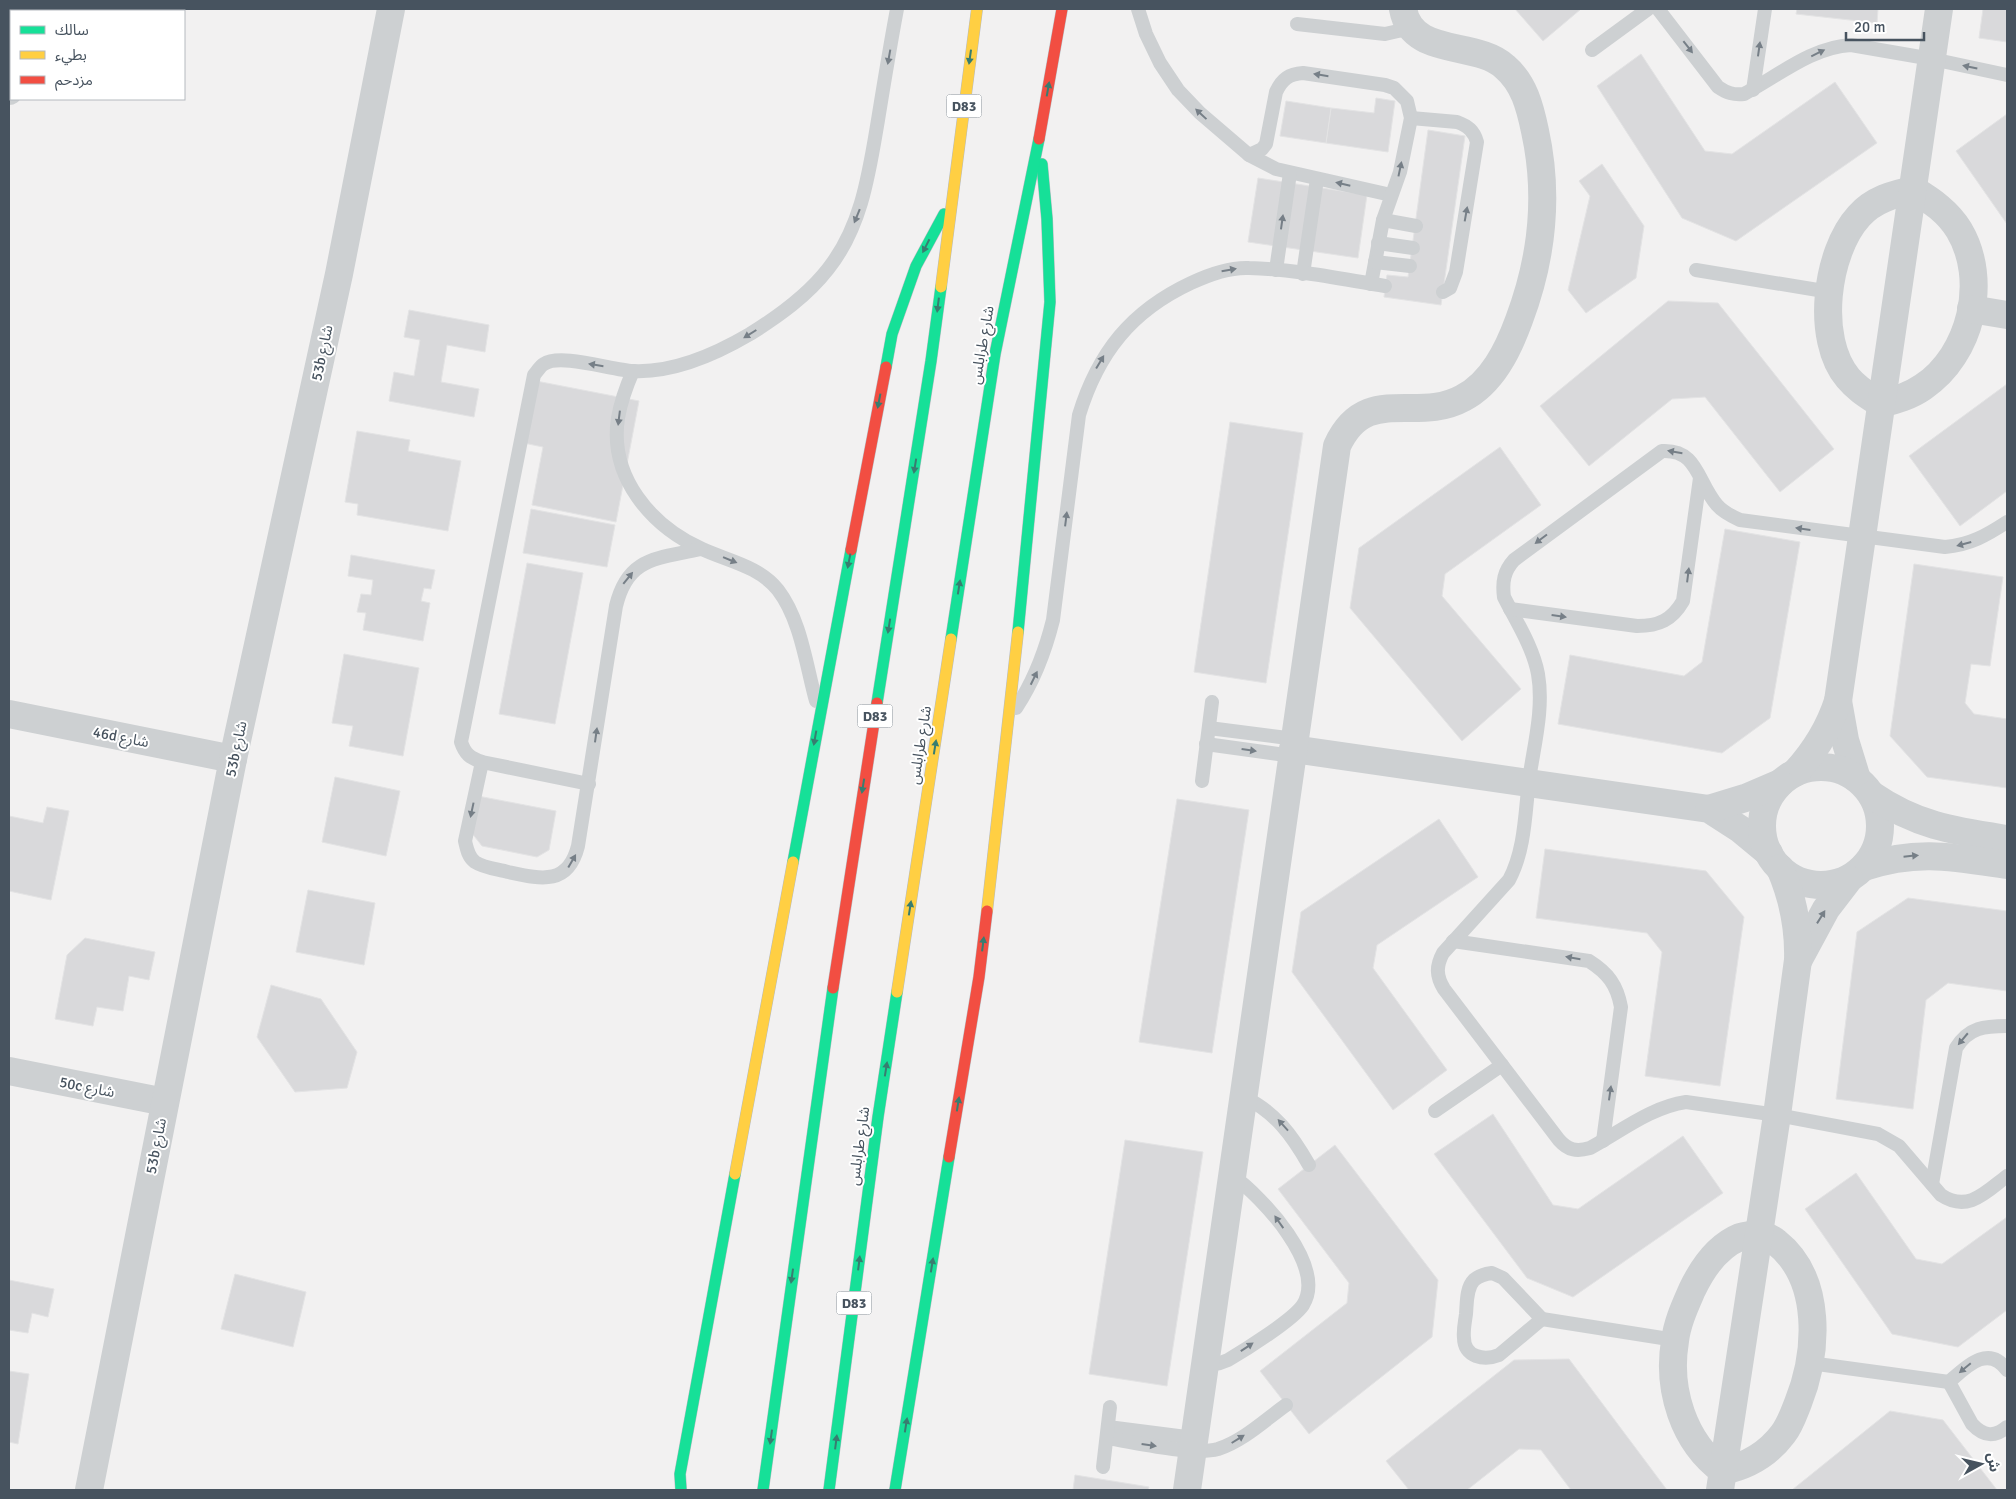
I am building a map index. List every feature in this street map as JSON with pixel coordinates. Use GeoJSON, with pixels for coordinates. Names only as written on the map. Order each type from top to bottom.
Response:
{"type":"FeatureCollection","features":[{"type":"Feature","properties":{"kind":"highway","name":"D83"},"geometry":{"type":"LineString","coordinates":[[763,1490],[851,862],[931,361],[950,204],[977,9]]}},
{"type":"Feature","properties":{"kind":"highway","name":"شارع طرابلس"},"geometry":{"type":"LineString","coordinates":[[830,1490],[878,1117],[995,354],[1039,137],[1062,9]]}},
{"type":"Feature","properties":{"kind":"highway"},"geometry":{"type":"LineString","coordinates":[[897,1490],[898,1473],[979,978],[1009,720],[1050,302],[1047,219],[1039,137]]}},
{"type":"Feature","properties":{"kind":"highway"},"geometry":{"type":"LineString","coordinates":[[681,1490],[680,1474],[892,334],[916,266],[950,204]]}},
{"type":"Feature","properties":{"kind":"highway"},"geometry":{"type":"LineString","coordinates":[[672,1490],[680,1474]]}},
{"type":"Feature","properties":{"kind":"street","name":"53b شارع"},"geometry":{"type":"LineString","coordinates":[[88,1490],[234,759],[339,274],[391,9]]}},
{"type":"Feature","properties":{"kind":"street"},"geometry":{"type":"LineString","coordinates":[[1722,1481],[1778,1115],[1798,960],[1795,912],[1789,890],[1764,838],[1762,823],[1765,808],[1771,795],[1817,747],[1826,732],[1838,701],[1939,9]]}},
{"type":"Feature","properties":{"kind":"street"},"geometry":{"type":"LineString","coordinates":[[1186,1490],[1203,1366],[1233,1176],[1337,446],[1350,424],[1360,416],[1371,411],[1383,408],[1434,407],[1448,404],[1462,399],[1485,382],[1494,371],[1516,330],[1536,268],[1543,204],[1542,172],[1530,108],[1524,93],[1516,78],[1505,66],[1490,57],[1475,52],[1429,42],[1418,35],[1406,17]]}},
{"type":"Feature","properties":{"kind":"street"},"geometry":{"type":"LineString","coordinates":[[1914,190],[1931,200],[1947,214],[1959,230],[1968,249],[1973,269],[1974,289],[1971,309],[1966,332],[1956,354],[1941,372],[1924,387],[1903,398],[1881,404],[1862,392],[1847,377],[1836,358],[1830,337],[1828,315],[1830,292],[1840,249],[1848,230],[1860,214],[1876,202],[1894,194],[1914,190]]}},
{"type":"Feature","properties":{"kind":"street"},"geometry":{"type":"LineString","coordinates":[[1971,309],[2007,316]]}},
{"type":"Feature","properties":{"kind":"street"},"geometry":{"type":"LineString","coordinates":[[1798,960],[1816,925],[1873,854],[1879,840],[1880,824],[1878,809],[1865,787],[1845,740],[1838,701]]}},
{"type":"Feature","properties":{"kind":"street","name":"46d شارع"},"geometry":{"type":"LineString","coordinates":[[9,714],[234,759]]}},
{"type":"Feature","properties":{"kind":"street"},"geometry":{"type":"LineString","coordinates":[[1294,748],[1709,809],[1740,829],[1795,879],[1813,885],[1831,884],[1882,861],[1919,855],[1956,857],[2007,865]]}},
{"type":"Feature","properties":{"kind":"street"},"geometry":{"type":"LineString","coordinates":[[1709,809],[1746,798],[1812,768],[1827,767],[1843,771],[1904,814],[1921,822],[1958,831],[2007,839]]}},
{"type":"Feature","properties":{"kind":"street","name":"50c شارع"},"geometry":{"type":"LineString","coordinates":[[9,1071],[165,1102]]}},
{"type":"Feature","properties":{"kind":"street"},"geometry":{"type":"LineString","coordinates":[[1759,1233],[1776,1242],[1790,1257],[1801,1274],[1809,1294],[1812,1315],[1810,1363],[1803,1390],[1784,1433],[1757,1459],[1722,1481],[1696,1445],[1680,1409],[1673,1362],[1675,1340],[1680,1319],[1696,1280],[1708,1263],[1723,1249],[1740,1238],[1759,1233]]}},
{"type":"Feature","properties":{"kind":"lane"},"geometry":{"type":"LineString","coordinates":[[589,784],[472,759],[464,752],[461,742],[534,375],[544,364],[558,359],[633,371],[661,368],[688,362],[715,353],[740,340],[774,319],[804,296],[829,268],[848,237],[863,202],[897,9]]}},
{"type":"Feature","properties":{"kind":"lane"},"geometry":{"type":"LineString","coordinates":[[1138,9],[1146,34],[1160,64],[1178,90],[1200,113],[1249,155],[1276,169],[1290,173],[1391,195]]}},
{"type":"Feature","properties":{"kind":"lane"},"geometry":{"type":"LineString","coordinates":[[1592,50],[1648,9]]}},
{"type":"Feature","properties":{"kind":"lane"},"geometry":{"type":"LineString","coordinates":[[1658,9],[1718,86],[1726,92],[1735,95],[1753,90],[1818,52],[1840,46],[1862,47],[1932,59],[2007,76]]}},
{"type":"Feature","properties":{"kind":"lane"},"geometry":{"type":"LineString","coordinates":[[1753,90],[1765,9]]}},
{"type":"Feature","properties":{"kind":"lane"},"geometry":{"type":"LineString","coordinates":[[1297,24],[1379,34],[1398,31],[1406,17]]}},
{"type":"Feature","properties":{"kind":"lane"},"geometry":{"type":"LineString","coordinates":[[1249,155],[1262,150],[1266,144],[1276,92],[1280,84],[1294,74],[1303,73],[1385,85],[1394,88],[1407,101],[1411,118],[1400,172],[1383,220],[1371,284]]}},
{"type":"Feature","properties":{"kind":"lane"},"geometry":{"type":"LineString","coordinates":[[1411,118],[1457,122],[1470,129],[1475,135],[1477,150],[1457,233],[1450,288],[1443,292]]}},
{"type":"Feature","properties":{"kind":"lane"},"geometry":{"type":"LineString","coordinates":[[1276,270],[1290,173]]}},
{"type":"Feature","properties":{"kind":"lane"},"geometry":{"type":"LineString","coordinates":[[1303,274],[1318,178]]}},
{"type":"Feature","properties":{"kind":"lane"},"geometry":{"type":"LineString","coordinates":[[1383,220],[1416,226]]}},
{"type":"Feature","properties":{"kind":"lane"},"geometry":{"type":"LineString","coordinates":[[1378,243],[1412,248]]}},
{"type":"Feature","properties":{"kind":"lane"},"geometry":{"type":"LineString","coordinates":[[1375,262],[1410,266]]}},
{"type":"Feature","properties":{"kind":"lane"},"geometry":{"type":"LineString","coordinates":[[1009,720],[1036,672],[1046,647],[1053,620],[1079,415],[1085,394],[1096,368],[1111,345],[1129,324],[1150,306],[1173,292],[1223,271],[1248,268],[1276,270],[1385,286]]}},
{"type":"Feature","properties":{"kind":"lane"},"geometry":{"type":"LineString","coordinates":[[1696,270],[1830,292]]}},
{"type":"Feature","properties":{"kind":"lane"},"geometry":{"type":"LineString","coordinates":[[633,371],[623,395],[618,420],[618,446],[624,471],[635,494],[650,515],[670,531],[701,549],[756,572],[777,589],[791,612],[820,714]]}},
{"type":"Feature","properties":{"kind":"lane"},"geometry":{"type":"LineString","coordinates":[[2007,522],[1977,540],[1945,547],[1740,520],[1717,506],[1690,459],[1682,453],[1672,450],[1662,451],[1653,456],[1514,560],[1508,567],[1504,577],[1502,587],[1504,597],[1532,657],[1540,688],[1540,703],[1522,842],[1515,868],[1500,891],[1443,953],[1438,962],[1437,972],[1439,981],[1502,1065],[1565,1146],[1573,1150],[1581,1151],[1603,1141],[1655,1111],[1675,1103],[1696,1102],[1878,1134],[1899,1146],[1941,1195],[1959,1203],[1978,1197],[2007,1176]]}},
{"type":"Feature","properties":{"kind":"lane"},"geometry":{"type":"LineString","coordinates":[[1510,610],[1637,626],[1652,626],[1665,622],[1676,613],[1683,601],[1700,478]]}},
{"type":"Feature","properties":{"kind":"lane"},"geometry":{"type":"LineString","coordinates":[[482,762],[465,842],[467,852],[474,861],[484,867],[543,879],[556,876],[567,869],[575,858],[589,784],[620,589],[630,574],[644,563],[701,549]]}},
{"type":"Feature","properties":{"kind":"lane"},"geometry":{"type":"LineString","coordinates":[[1202,781],[1212,702]]}},
{"type":"Feature","properties":{"kind":"lane"},"geometry":{"type":"LineString","coordinates":[[1209,728],[1294,748]]}},
{"type":"Feature","properties":{"kind":"lane"},"geometry":{"type":"LineString","coordinates":[[1206,744],[1294,748]]}},
{"type":"Feature","properties":{"kind":"lane"},"geometry":{"type":"LineString","coordinates":[[1453,941],[1589,961],[1602,969],[1612,980],[1622,1007],[1603,1141]]}},
{"type":"Feature","properties":{"kind":"lane"},"geometry":{"type":"LineString","coordinates":[[1932,1184],[1956,1048],[1968,1033],[1976,1029],[1984,1026],[2007,1026]]}},
{"type":"Feature","properties":{"kind":"lane"},"geometry":{"type":"LineString","coordinates":[[1435,1111],[1502,1065]]}},
{"type":"Feature","properties":{"kind":"lane"},"geometry":{"type":"LineString","coordinates":[[1244,1097],[1264,1108],[1281,1122],[1295,1140],[1309,1165]]}},
{"type":"Feature","properties":{"kind":"lane"},"geometry":{"type":"LineString","coordinates":[[1203,1366],[1228,1360],[1293,1316],[1302,1305],[1308,1292],[1309,1278],[1305,1264],[1281,1224],[1259,1197],[1233,1176]]}},
{"type":"Feature","properties":{"kind":"lane"},"geometry":{"type":"LineString","coordinates":[[1542,1319],[1499,1355],[1490,1359],[1481,1359],[1473,1355],[1463,1339],[1468,1291],[1473,1281],[1482,1275],[1492,1274],[1503,1278],[1542,1319],[1675,1340]]}},
{"type":"Feature","properties":{"kind":"lane"},"geometry":{"type":"LineString","coordinates":[[1810,1363],[1949,1382],[1970,1363],[1978,1359],[1996,1360],[2004,1365],[2007,1370]]}},
{"type":"Feature","properties":{"kind":"lane"},"geometry":{"type":"LineString","coordinates":[[1949,1382],[1977,1430],[1984,1434],[1992,1435],[1999,1433],[2007,1427]]}},
{"type":"Feature","properties":{"kind":"lane"},"geometry":{"type":"LineString","coordinates":[[1107,1432],[1218,1449],[1229,1444],[1286,1405]]}},
{"type":"Feature","properties":{"kind":"lane"},"geometry":{"type":"LineString","coordinates":[[1103,1467],[1110,1407]]}},
{"type":"Feature","properties":{"kind":"building"},"geometry":{"type":"Polygon","coordinates":[[[1515,9],[1581,9],[1543,41],[1515,9]]]}},
{"type":"Feature","properties":{"kind":"building"},"geometry":{"type":"Polygon","coordinates":[[[1797,9],[1878,9],[1877,23],[1796,14],[1797,9]]]}},
{"type":"Feature","properties":{"kind":"building"},"geometry":{"type":"Polygon","coordinates":[[[1983,9],[2007,9],[2007,42],[1979,38],[1983,9]]]}},
{"type":"Feature","properties":{"kind":"building"},"geometry":{"type":"Polygon","coordinates":[[[1641,54],[1705,151],[1732,154],[1835,82],[1877,143],[1736,241],[1682,218],[1597,86],[1641,54]]]}},
{"type":"Feature","properties":{"kind":"building"},"geometry":{"type":"Polygon","coordinates":[[[1376,98],[1395,101],[1388,152],[1326,143],[1331,108],[1374,113],[1376,98]]]}},
{"type":"Feature","properties":{"kind":"building"},"geometry":{"type":"Polygon","coordinates":[[[1286,101],[1331,108],[1326,143],[1280,136],[1286,101]]]}},
{"type":"Feature","properties":{"kind":"building"},"geometry":{"type":"Polygon","coordinates":[[[2007,114],[2007,224],[1956,151],[2007,114]]]}},
{"type":"Feature","properties":{"kind":"building"},"geometry":{"type":"Polygon","coordinates":[[[1428,130],[1465,136],[1441,305],[1384,297],[1387,275],[1408,277],[1428,130]]]}},
{"type":"Feature","properties":{"kind":"building"},"geometry":{"type":"Polygon","coordinates":[[[1602,164],[1644,226],[1636,278],[1586,313],[1568,290],[1590,196],[1579,181],[1602,164]]]}},
{"type":"Feature","properties":{"kind":"building"},"geometry":{"type":"Polygon","coordinates":[[[1258,178],[1367,195],[1358,258],[1248,242],[1258,178]]]}},
{"type":"Feature","properties":{"kind":"building"},"geometry":{"type":"Polygon","coordinates":[[[1668,301],[1718,303],[1834,449],[1780,492],[1705,397],[1672,399],[1589,466],[1540,406],[1668,301]]]}},
{"type":"Feature","properties":{"kind":"building"},"geometry":{"type":"Polygon","coordinates":[[[409,310],[489,325],[485,352],[447,345],[441,382],[479,389],[474,417],[389,401],[394,372],[414,376],[420,340],[404,337],[409,310]]]}},
{"type":"Feature","properties":{"kind":"building"},"geometry":{"type":"Polygon","coordinates":[[[531,380],[639,401],[616,522],[532,505],[543,447],[519,442],[531,380]]]}},
{"type":"Feature","properties":{"kind":"building"},"geometry":{"type":"Polygon","coordinates":[[[2007,384],[2007,491],[1960,526],[1909,456],[2007,384]]]}},
{"type":"Feature","properties":{"kind":"building"},"geometry":{"type":"Polygon","coordinates":[[[1230,422],[1303,433],[1266,683],[1194,672],[1230,422]]]}},
{"type":"Feature","properties":{"kind":"building"},"geometry":{"type":"Polygon","coordinates":[[[357,431],[410,440],[408,451],[461,461],[448,531],[357,515],[358,504],[345,502],[357,431]]]}},
{"type":"Feature","properties":{"kind":"building"},"geometry":{"type":"Polygon","coordinates":[[[1500,447],[1541,505],[1445,574],[1442,596],[1521,689],[1462,741],[1350,608],[1359,548],[1500,447]]]}},
{"type":"Feature","properties":{"kind":"building"},"geometry":{"type":"Polygon","coordinates":[[[531,509],[615,525],[607,567],[523,553],[531,509]]]}},
{"type":"Feature","properties":{"kind":"building"},"geometry":{"type":"Polygon","coordinates":[[[1725,529],[1800,542],[1770,718],[1722,753],[1558,724],[1570,655],[1684,676],[1702,662],[1725,529]]]}},
{"type":"Feature","properties":{"kind":"building"},"geometry":{"type":"Polygon","coordinates":[[[351,555],[435,570],[431,589],[424,588],[421,601],[430,603],[423,641],[363,630],[366,613],[357,612],[361,594],[371,595],[373,580],[348,576],[351,555]]]}},
{"type":"Feature","properties":{"kind":"building"},"geometry":{"type":"Polygon","coordinates":[[[527,563],[583,573],[555,724],[499,714],[527,563]]]}},
{"type":"Feature","properties":{"kind":"building"},"geometry":{"type":"Polygon","coordinates":[[[1914,564],[2003,577],[1990,666],[1971,664],[1965,703],[1974,714],[2007,719],[2007,788],[1927,777],[1890,736],[1914,564]]]}},
{"type":"Feature","properties":{"kind":"building"},"geometry":{"type":"Polygon","coordinates":[[[344,654],[419,668],[403,756],[349,746],[353,726],[332,723],[344,654]]]}},
{"type":"Feature","properties":{"kind":"building"},"geometry":{"type":"Polygon","coordinates":[[[335,777],[400,791],[386,856],[322,842],[335,777]]]}},
{"type":"Feature","properties":{"kind":"building"},"geometry":{"type":"Polygon","coordinates":[[[478,796],[556,811],[549,850],[537,857],[482,846],[471,832],[478,796]]]}},
{"type":"Feature","properties":{"kind":"building"},"geometry":{"type":"Polygon","coordinates":[[[1177,799],[1249,810],[1212,1053],[1139,1042],[1177,799]]]}},
{"type":"Feature","properties":{"kind":"building"},"geometry":{"type":"Polygon","coordinates":[[[47,807],[69,811],[51,900],[9,891],[9,816],[43,823],[47,807]]]}},
{"type":"Feature","properties":{"kind":"building"},"geometry":{"type":"Polygon","coordinates":[[[1439,819],[1478,877],[1377,945],[1373,968],[1447,1070],[1393,1110],[1292,972],[1301,912],[1439,819]]]}},
{"type":"Feature","properties":{"kind":"building"},"geometry":{"type":"Polygon","coordinates":[[[1545,849],[1706,871],[1744,917],[1720,1086],[1645,1076],[1662,952],[1647,933],[1536,918],[1545,849]]]}},
{"type":"Feature","properties":{"kind":"building"},"geometry":{"type":"Polygon","coordinates":[[[308,890],[375,903],[364,965],[296,952],[308,890]]]}},
{"type":"Feature","properties":{"kind":"building"},"geometry":{"type":"Polygon","coordinates":[[[1908,898],[2007,911],[2007,991],[1948,983],[1926,1000],[1913,1109],[1836,1099],[1857,932],[1908,898]]]}},
{"type":"Feature","properties":{"kind":"building"},"geometry":{"type":"Polygon","coordinates":[[[85,938],[155,952],[149,980],[129,976],[123,1011],[97,1007],[93,1026],[55,1019],[67,955],[85,938]]]}},
{"type":"Feature","properties":{"kind":"building"},"geometry":{"type":"Polygon","coordinates":[[[271,985],[321,999],[357,1052],[347,1088],[295,1092],[257,1037],[271,985]]]}},
{"type":"Feature","properties":{"kind":"building"},"geometry":{"type":"Polygon","coordinates":[[[1493,1114],[1553,1205],[1578,1209],[1683,1136],[1723,1193],[1573,1297],[1527,1278],[1434,1154],[1493,1114]]]}},
{"type":"Feature","properties":{"kind":"building"},"geometry":{"type":"Polygon","coordinates":[[[1125,1140],[1203,1152],[1167,1386],[1089,1374],[1125,1140]]]}},
{"type":"Feature","properties":{"kind":"building"},"geometry":{"type":"Polygon","coordinates":[[[1335,1145],[1438,1280],[1432,1337],[1309,1434],[1260,1371],[1347,1303],[1349,1283],[1278,1189],[1335,1145]]]}},
{"type":"Feature","properties":{"kind":"building"},"geometry":{"type":"Polygon","coordinates":[[[1856,1173],[1916,1259],[1942,1264],[2007,1217],[2007,1310],[1958,1347],[1892,1334],[1805,1209],[1856,1173]]]}},
{"type":"Feature","properties":{"kind":"building"},"geometry":{"type":"Polygon","coordinates":[[[235,1274],[306,1292],[293,1347],[221,1329],[235,1274]]]}},
{"type":"Feature","properties":{"kind":"building"},"geometry":{"type":"Polygon","coordinates":[[[9,1280],[54,1289],[48,1317],[32,1313],[28,1333],[9,1330],[9,1280]]]}},
{"type":"Feature","properties":{"kind":"building"},"geometry":{"type":"Polygon","coordinates":[[[1569,1359],[1667,1490],[1571,1490],[1541,1450],[1519,1449],[1467,1490],[1409,1490],[1386,1461],[1514,1360],[1569,1359]]]}},
{"type":"Feature","properties":{"kind":"building"},"geometry":{"type":"Polygon","coordinates":[[[9,1371],[29,1374],[18,1444],[9,1442],[9,1371]]]}},
{"type":"Feature","properties":{"kind":"building"},"geometry":{"type":"Polygon","coordinates":[[[1890,1411],[1943,1420],[1997,1490],[1792,1490],[1890,1411]]]}},
{"type":"Feature","properties":{"kind":"building"},"geometry":{"type":"Polygon","coordinates":[[[1075,1475],[1149,1487],[1148,1490],[1073,1490],[1075,1475]]]}},
{"type":"Feature","properties":{"kind":"traffic: fast"},"geometry":{"type":"LineString","coordinates":[[951,639],[995,354],[1039,139]]}},
{"type":"Feature","properties":{"kind":"traffic: fast"},"geometry":{"type":"LineString","coordinates":[[1018,632],[1050,302],[1047,219],[1042,164]]}},
{"type":"Feature","properties":{"kind":"traffic: fast"},"geometry":{"type":"LineString","coordinates":[[886,367],[892,334],[916,266],[944,214]]}},
{"type":"Feature","properties":{"kind":"traffic: fast"},"geometry":{"type":"LineString","coordinates":[[877,703],[941,287]]}},
{"type":"Feature","properties":{"kind":"traffic: fast"},"geometry":{"type":"LineString","coordinates":[[793,862],[851,550]]}},
{"type":"Feature","properties":{"kind":"traffic: fast"},"geometry":{"type":"LineString","coordinates":[[763,1490],[833,988]]}},
{"type":"Feature","properties":{"kind":"traffic: fast"},"geometry":{"type":"LineString","coordinates":[[829,1490],[878,1117],[897,992]]}},
{"type":"Feature","properties":{"kind":"traffic: fast"},"geometry":{"type":"LineString","coordinates":[[895,1490],[949,1157]]}},
{"type":"Feature","properties":{"kind":"traffic: fast"},"geometry":{"type":"LineString","coordinates":[[681,1490],[680,1474],[735,1174]]}},
{"type":"Feature","properties":{"kind":"traffic: slow"},"geometry":{"type":"LineString","coordinates":[[941,287],[977,9]]}},
{"type":"Feature","properties":{"kind":"traffic: slow"},"geometry":{"type":"LineString","coordinates":[[987,911],[1018,632]]}},
{"type":"Feature","properties":{"kind":"traffic: slow"},"geometry":{"type":"LineString","coordinates":[[897,992],[951,639]]}},
{"type":"Feature","properties":{"kind":"traffic: slow"},"geometry":{"type":"LineString","coordinates":[[735,1174],[793,862]]}},
{"type":"Feature","properties":{"kind":"traffic: jam"},"geometry":{"type":"LineString","coordinates":[[1039,139],[1062,9]]}},
{"type":"Feature","properties":{"kind":"traffic: jam"},"geometry":{"type":"LineString","coordinates":[[851,550],[886,367]]}},
{"type":"Feature","properties":{"kind":"traffic: jam"},"geometry":{"type":"LineString","coordinates":[[833,988],[877,703]]}},
{"type":"Feature","properties":{"kind":"traffic: jam"},"geometry":{"type":"LineString","coordinates":[[949,1157],[979,977],[987,911]]}}]}
